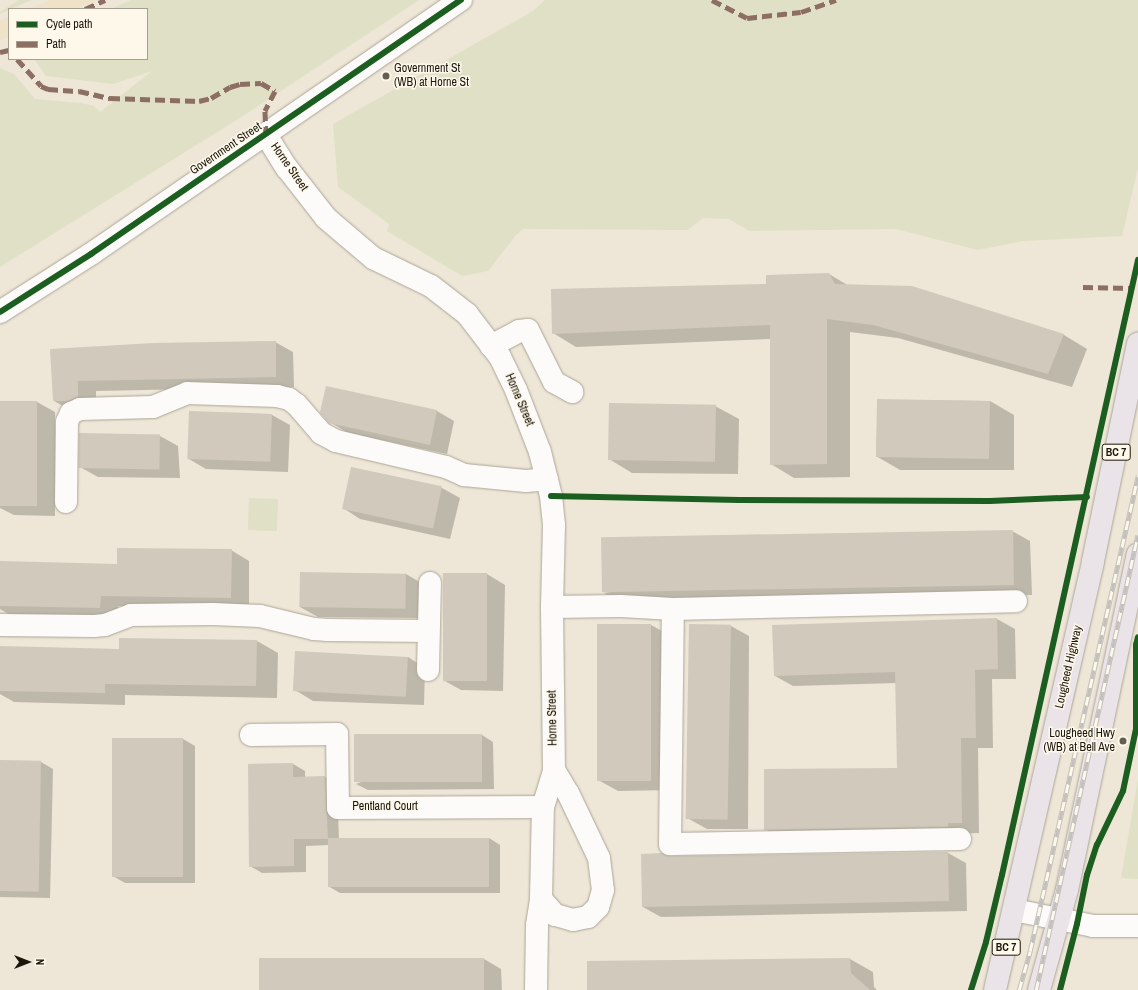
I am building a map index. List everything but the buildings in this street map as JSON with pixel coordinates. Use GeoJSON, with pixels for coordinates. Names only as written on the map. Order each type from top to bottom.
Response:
{"type":"FeatureCollection","features":[{"type":"Feature","properties":{"kind":"main road","name":"Lougheed Highway"},"geometry":{"type":"LineString","coordinates":[[995,990],[1093,561],[1138,344]]}},
{"type":"Feature","properties":{"kind":"main road"},"geometry":{"type":"LineString","coordinates":[[1039,990],[1067,890],[1138,554]]}},
{"type":"Feature","properties":{"kind":"street","name":"Government Street"},"geometry":{"type":"LineString","coordinates":[[0,312],[91,254],[461,0]]}},
{"type":"Feature","properties":{"kind":"street","name":"Horne Street"},"geometry":{"type":"LineString","coordinates":[[266,135],[287,168],[326,218],[373,258],[431,286],[467,314],[500,357],[516,390],[532,431],[547,479],[554,525],[552,606],[554,770],[542,807],[542,899],[537,925],[536,990]]}},
{"type":"Feature","properties":{"kind":"street"},"geometry":{"type":"LineString","coordinates":[[491,346],[519,331],[528,330],[554,382],[572,392]]}},
{"type":"Feature","properties":{"kind":"street"},"geometry":{"type":"LineString","coordinates":[[66,502],[67,422],[71,413],[80,409],[153,408],[186,393],[277,396],[289,399],[297,405],[321,433],[336,441],[446,467],[464,475],[526,481],[547,479]]}},
{"type":"Feature","properties":{"kind":"street"},"geometry":{"type":"LineString","coordinates":[[428,670],[430,583]]}},
{"type":"Feature","properties":{"kind":"street"},"geometry":{"type":"LineString","coordinates":[[552,606],[621,606],[673,609],[1016,601]]}},
{"type":"Feature","properties":{"kind":"street"},"geometry":{"type":"LineString","coordinates":[[673,609],[670,844],[960,839]]}},
{"type":"Feature","properties":{"kind":"street"},"geometry":{"type":"LineString","coordinates":[[0,625],[94,626],[105,625],[131,615],[198,614],[260,616],[328,630],[428,631]]}},
{"type":"Feature","properties":{"kind":"street","name":"Pentland Court"},"geometry":{"type":"LineString","coordinates":[[252,735],[337,734],[338,808],[542,807]]}},
{"type":"Feature","properties":{"kind":"street"},"geometry":{"type":"LineString","coordinates":[[542,899],[555,915],[573,920],[588,917],[598,907],[603,890],[599,858],[568,793],[554,770]]}},
{"type":"Feature","properties":{"kind":"street"},"geometry":{"type":"LineString","coordinates":[[1014,910],[1098,926],[1138,926]]}},
{"type":"Feature","properties":{"kind":"shaded area"},"geometry":{"type":"Polygon","coordinates":[[[51,0],[96,0],[77,8],[31,8],[51,0]]]}},
{"type":"Feature","properties":{"kind":"shaded area"},"geometry":{"type":"Polygon","coordinates":[[[8,17],[8,37],[0,40],[0,21],[8,17]]]}},
{"type":"Feature","properties":{"kind":"green space"},"geometry":{"type":"Polygon","coordinates":[[[19,0],[31,0],[13,8],[8,8],[8,10],[0,14],[0,12],[19,0]]]}},
{"type":"Feature","properties":{"kind":"green space"},"geometry":{"type":"Polygon","coordinates":[[[131,0],[419,0],[243,116],[0,267],[0,68],[14,74],[35,99],[81,103],[94,106],[100,112],[152,71],[113,84],[46,76],[35,60],[148,60],[148,8],[113,8],[131,0]]]}},
{"type":"Feature","properties":{"kind":"green space"},"geometry":{"type":"Polygon","coordinates":[[[545,0],[1138,0],[1138,168],[1122,236],[1023,241],[978,250],[896,229],[749,231],[729,219],[703,218],[687,230],[523,229],[516,235],[488,271],[462,276],[387,231],[389,224],[338,187],[333,124],[533,11],[545,0]]]}},
{"type":"Feature","properties":{"kind":"green space"},"geometry":{"type":"Polygon","coordinates":[[[249,498],[278,499],[277,531],[248,530],[249,498]]]}},
{"type":"Feature","properties":{"kind":"green space"},"geometry":{"type":"Polygon","coordinates":[[[1138,779],[1138,879],[1121,878],[1138,779]]]}},
{"type":"Feature","properties":{"kind":"railway"},"geometry":{"type":"LineString","coordinates":[[1019,990],[1030,951],[1138,475]]}},
{"type":"Feature","properties":{"kind":"railway"},"geometry":{"type":"LineString","coordinates":[[1036,990],[1138,535]]}},
{"type":"Feature","properties":{"kind":"marked path"},"geometry":{"type":"LineString","coordinates":[[87,8],[105,0]]}},
{"type":"Feature","properties":{"kind":"marked path"},"geometry":{"type":"LineString","coordinates":[[712,0],[747,18],[801,12],[836,0]]}},
{"type":"Feature","properties":{"kind":"marked path"},"geometry":{"type":"LineString","coordinates":[[0,52],[8,50]]}},
{"type":"Feature","properties":{"kind":"marked path"},"geometry":{"type":"LineString","coordinates":[[18,60],[41,86],[48,89],[79,91],[110,98],[199,101],[211,98],[230,87],[240,84],[261,83],[275,91],[265,111],[266,135]]}},
{"type":"Feature","properties":{"kind":"marked path"},"geometry":{"type":"LineString","coordinates":[[1083,287],[1132,288]]}},
{"type":"Feature","properties":{"kind":"cycle path"},"geometry":{"type":"LineString","coordinates":[[0,312],[91,254],[461,0]]}},
{"type":"Feature","properties":{"kind":"cycle path"},"geometry":{"type":"LineString","coordinates":[[971,990],[986,942],[1002,875],[1138,260]]}},
{"type":"Feature","properties":{"kind":"cycle path"},"geometry":{"type":"LineString","coordinates":[[551,496],[739,500],[990,501],[1087,497]]}},
{"type":"Feature","properties":{"kind":"cycle path"},"geometry":{"type":"LineString","coordinates":[[1060,990],[1077,924],[1087,875],[1097,845],[1123,791],[1136,729],[1136,645],[1138,637]]}},
{"type":"Feature","properties":{"kind":"place","name":"Government St (WB) at Horne St"},"geometry":{"type":"Point","coordinates":[386,76]}},
{"type":"Feature","properties":{"kind":"place","name":"Lougheed Hwy (WB) at Bell Ave"},"geometry":{"type":"Point","coordinates":[1123,741]}}]}
